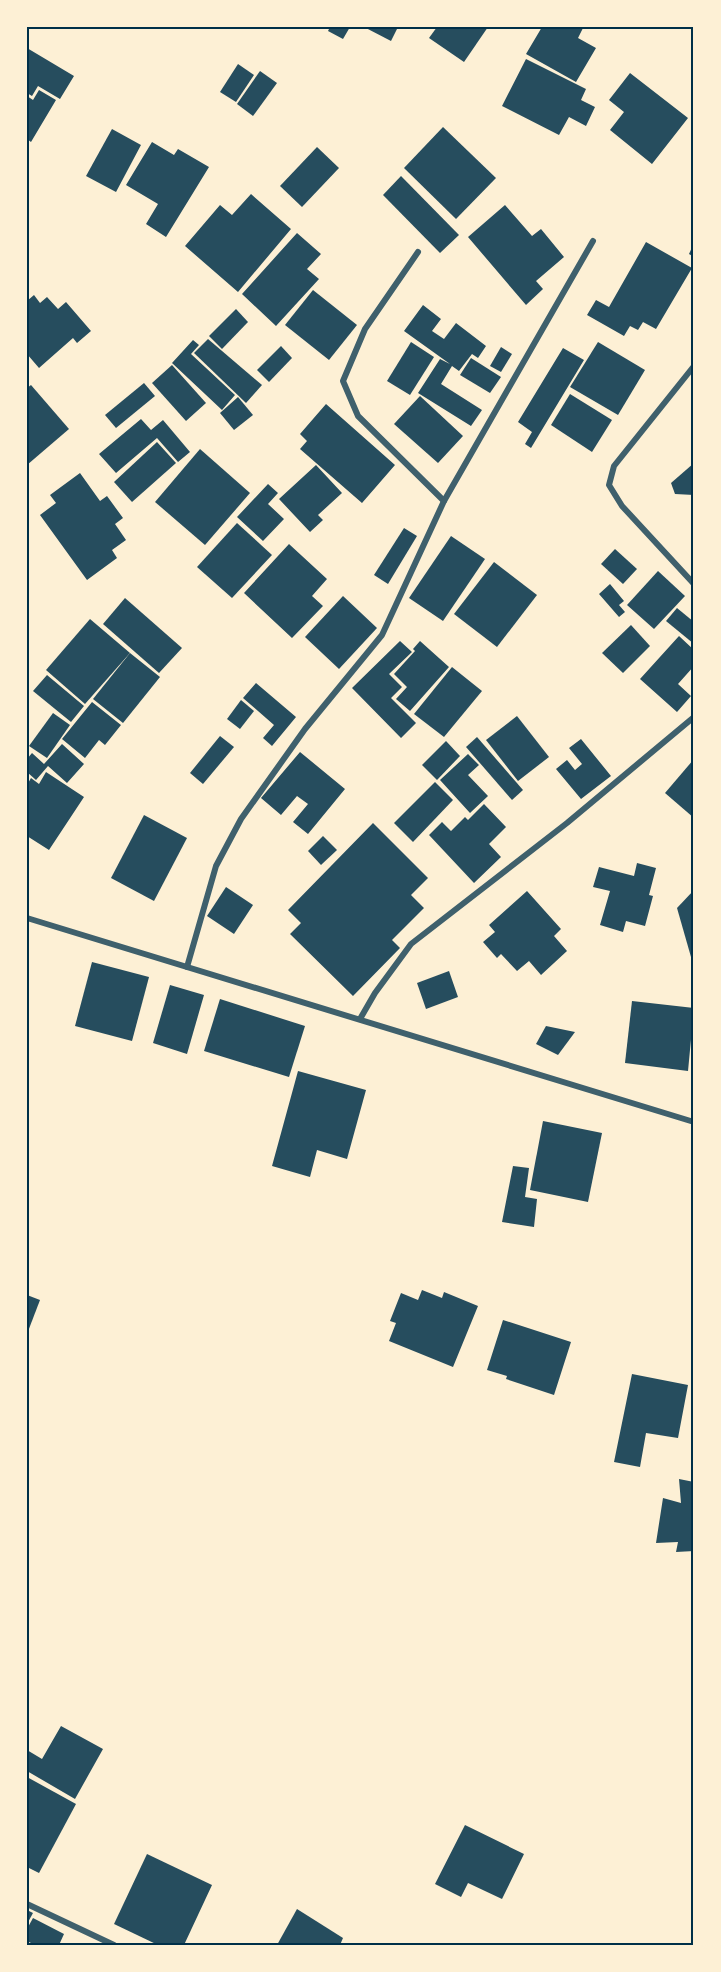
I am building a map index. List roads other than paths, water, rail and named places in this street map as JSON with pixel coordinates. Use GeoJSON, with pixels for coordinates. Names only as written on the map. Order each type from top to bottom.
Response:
{"type":"FeatureCollection","features":[{"type":"Feature","properties":{"kind":"street"},"geometry":{"type":"LineString","coordinates":[[187,967],[216,866],[241,819],[305,729],[382,636],[444,501],[593,241]]}},
{"type":"Feature","properties":{"kind":"street"},"geometry":{"type":"LineString","coordinates":[[418,252],[365,328],[343,381],[358,416],[444,501]]}},
{"type":"Feature","properties":{"kind":"street"},"geometry":{"type":"LineString","coordinates":[[694,366],[614,466],[609,485],[622,506],[694,584]]}},
{"type":"Feature","properties":{"kind":"street"},"geometry":{"type":"LineString","coordinates":[[360,1019],[375,993],[411,944],[567,823],[694,717]]}},
{"type":"Feature","properties":{"kind":"street"},"geometry":{"type":"LineString","coordinates":[[27,918],[694,1122]]}},
{"type":"Feature","properties":{"kind":"street"},"geometry":{"type":"LineString","coordinates":[[27,1904],[114,1945]]}}]}
